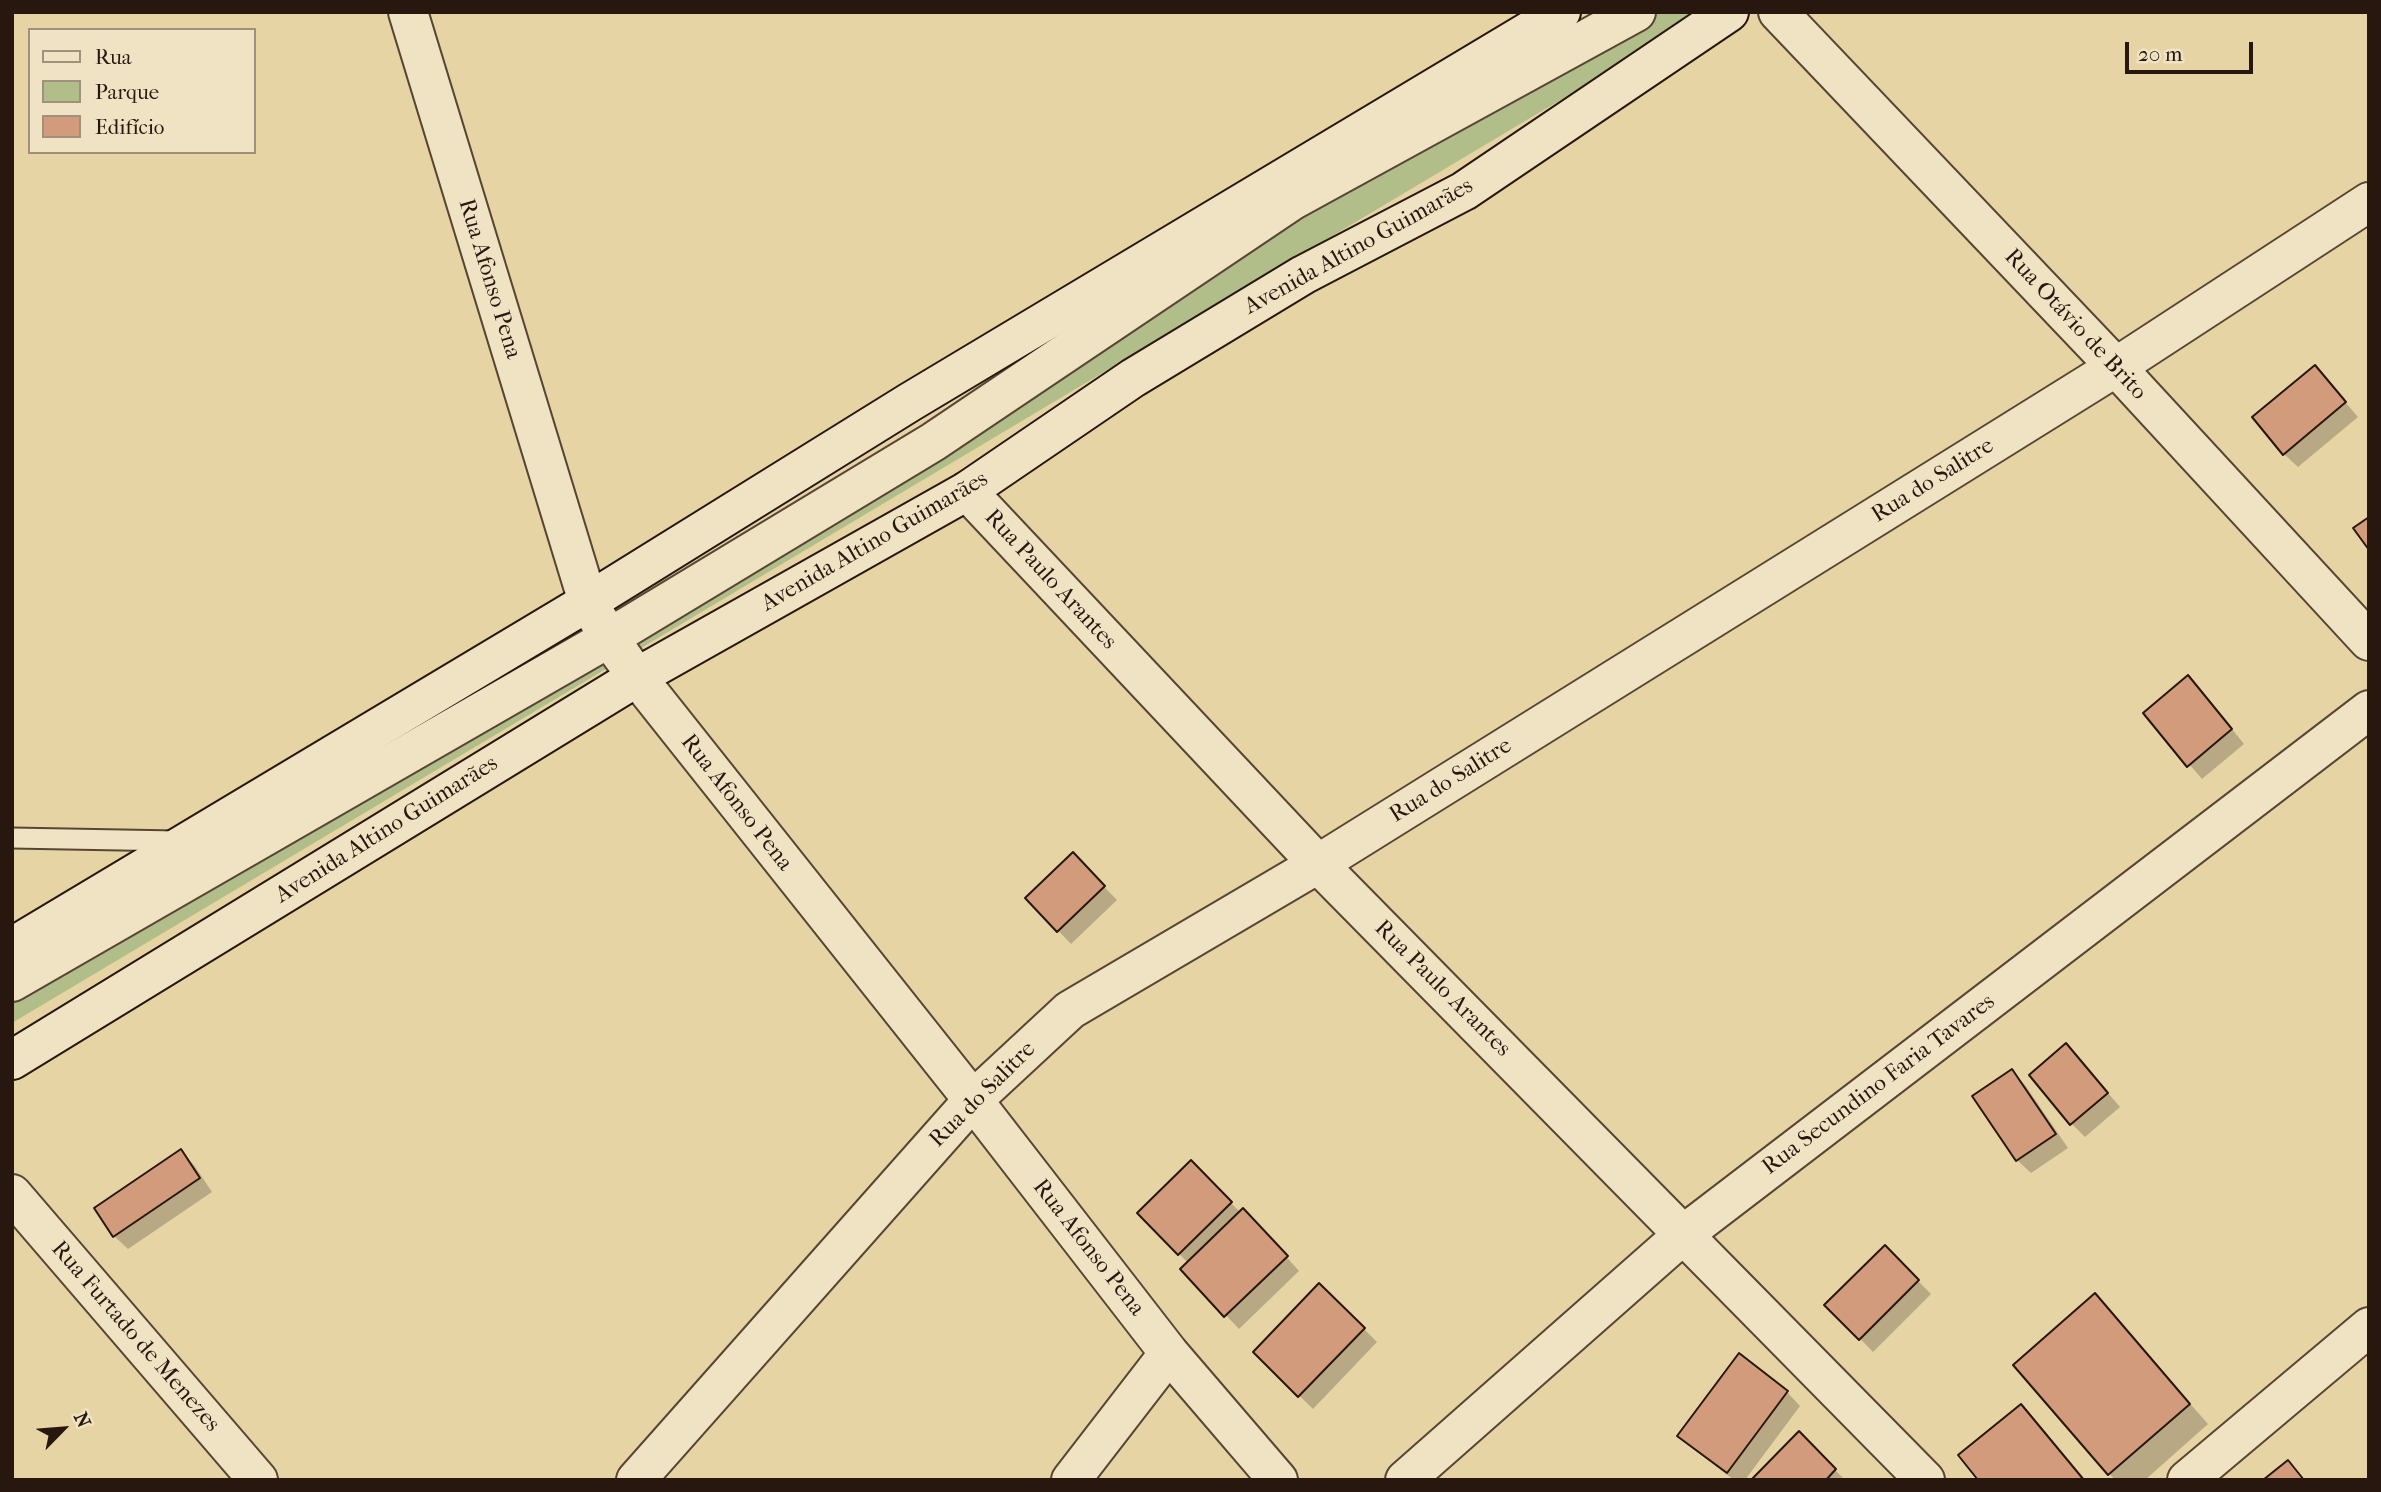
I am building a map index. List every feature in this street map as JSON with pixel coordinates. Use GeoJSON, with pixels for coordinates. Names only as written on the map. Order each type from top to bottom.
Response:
{"type":"FeatureCollection","features":[{"type":"Feature","properties":{"kind":"street","name":"Rua Afonso Pena"},"geometry":{"type":"LineString","coordinates":[[408,12],[588,603],[637,677],[973,1100],[1168,1353],[1278,1480]]}},
{"type":"Feature","properties":{"kind":"street"},"geometry":{"type":"LineString","coordinates":[[12,947],[588,603],[910,402],[1561,12]]}},
{"type":"Feature","properties":{"kind":"street"},"geometry":{"type":"LineString","coordinates":[[12,982],[609,638],[933,442],[1293,200],[1636,12]]}},
{"type":"Feature","properties":{"kind":"street","name":"Avenida Altino Guimarães"},"geometry":{"type":"LineString","coordinates":[[12,1060],[637,677],[967,491],[1133,378],[1303,275],[1464,191],[1729,12]]}},
{"type":"Feature","properties":{"kind":"street","name":"Rua Otávio de Brito"},"geometry":{"type":"LineString","coordinates":[[1778,12],[2116,367],[2369,641]]}},
{"type":"Feature","properties":{"kind":"street","name":"Rua do Salitre"},"geometry":{"type":"LineString","coordinates":[[636,1480],[973,1100],[1070,1010],[1318,864],[2116,367],[2369,202]]}},
{"type":"Feature","properties":{"kind":"street","name":"Rua Paulo Arantes"},"geometry":{"type":"LineString","coordinates":[[967,491],[1318,864],[1925,1480]]}},
{"type":"Feature","properties":{"kind":"street","name":"Rua Secundino Faria Tavares"},"geometry":{"type":"LineString","coordinates":[[1405,1480],[1684,1234],[2369,710]]}},
{"type":"Feature","properties":{"kind":"street","name":"Rua Furtado de Menezes"},"geometry":{"type":"LineString","coordinates":[[12,1194],[258,1480]]}},
{"type":"Feature","properties":{"kind":"street"},"geometry":{"type":"LineString","coordinates":[[2188,1480],[2369,1327]]}},
{"type":"Feature","properties":{"kind":"street"},"geometry":{"type":"LineString","coordinates":[[1071,1480],[1168,1353]]}},
{"type":"Feature","properties":{"kind":"lane"},"geometry":{"type":"LineString","coordinates":[[12,838],[189,842]]}},
{"type":"Feature","properties":{"kind":"green space"},"geometry":{"type":"Polygon","coordinates":[[[1632,12],[1708,12],[12,1023],[12,963],[1632,12]]]}},
{"type":"Feature","properties":{"kind":"building"},"geometry":{"type":"Polygon","coordinates":[[[2315,365],[2346,402],[2283,455],[2252,417],[2315,365]]]}},
{"type":"Feature","properties":{"kind":"building"},"geometry":{"type":"Polygon","coordinates":[[[2369,517],[2369,550],[2353,528],[2369,517]]]}},
{"type":"Feature","properties":{"kind":"building"},"geometry":{"type":"Polygon","coordinates":[[[2188,675],[2232,729],[2187,767],[2143,713],[2188,675]]]}},
{"type":"Feature","properties":{"kind":"building"},"geometry":{"type":"Polygon","coordinates":[[[1073,852],[1105,886],[1057,932],[1025,898],[1073,852]]]}},
{"type":"Feature","properties":{"kind":"building"},"geometry":{"type":"Polygon","coordinates":[[[2066,1043],[2108,1093],[2070,1125],[2029,1075],[2066,1043]]]}},
{"type":"Feature","properties":{"kind":"building"},"geometry":{"type":"Polygon","coordinates":[[[2012,1069],[2056,1134],[2016,1161],[1972,1096],[2012,1069]]]}},
{"type":"Feature","properties":{"kind":"building"},"geometry":{"type":"Polygon","coordinates":[[[181,1149],[200,1178],[113,1237],[94,1208],[181,1149]]]}},
{"type":"Feature","properties":{"kind":"building"},"geometry":{"type":"Polygon","coordinates":[[[1191,1160],[1232,1202],[1178,1255],[1137,1213],[1191,1160]]]}},
{"type":"Feature","properties":{"kind":"building"},"geometry":{"type":"Polygon","coordinates":[[[1243,1208],[1288,1256],[1224,1317],[1180,1269],[1243,1208]]]}},
{"type":"Feature","properties":{"kind":"building"},"geometry":{"type":"Polygon","coordinates":[[[1885,1245],[1919,1280],[1859,1340],[1824,1305],[1885,1245]]]}},
{"type":"Feature","properties":{"kind":"building"},"geometry":{"type":"Polygon","coordinates":[[[1319,1283],[1365,1328],[1298,1397],[1253,1352],[1319,1283]]]}},
{"type":"Feature","properties":{"kind":"building"},"geometry":{"type":"Polygon","coordinates":[[[2095,1293],[2190,1404],[2108,1475],[2013,1365],[2095,1293]]]}},
{"type":"Feature","properties":{"kind":"building"},"geometry":{"type":"Polygon","coordinates":[[[1739,1353],[1788,1391],[1727,1473],[1677,1436],[1739,1353]]]}},
{"type":"Feature","properties":{"kind":"building"},"geometry":{"type":"Polygon","coordinates":[[[2021,1404],[2084,1480],[1978,1480],[1958,1455],[2021,1404]]]}},
{"type":"Feature","properties":{"kind":"building"},"geometry":{"type":"Polygon","coordinates":[[[1799,1431],[1836,1469],[1826,1480],[1751,1480],[1799,1431]]]}},
{"type":"Feature","properties":{"kind":"building"},"geometry":{"type":"Polygon","coordinates":[[[2288,1460],[2304,1480],[2263,1480],[2288,1460]]]}}]}
